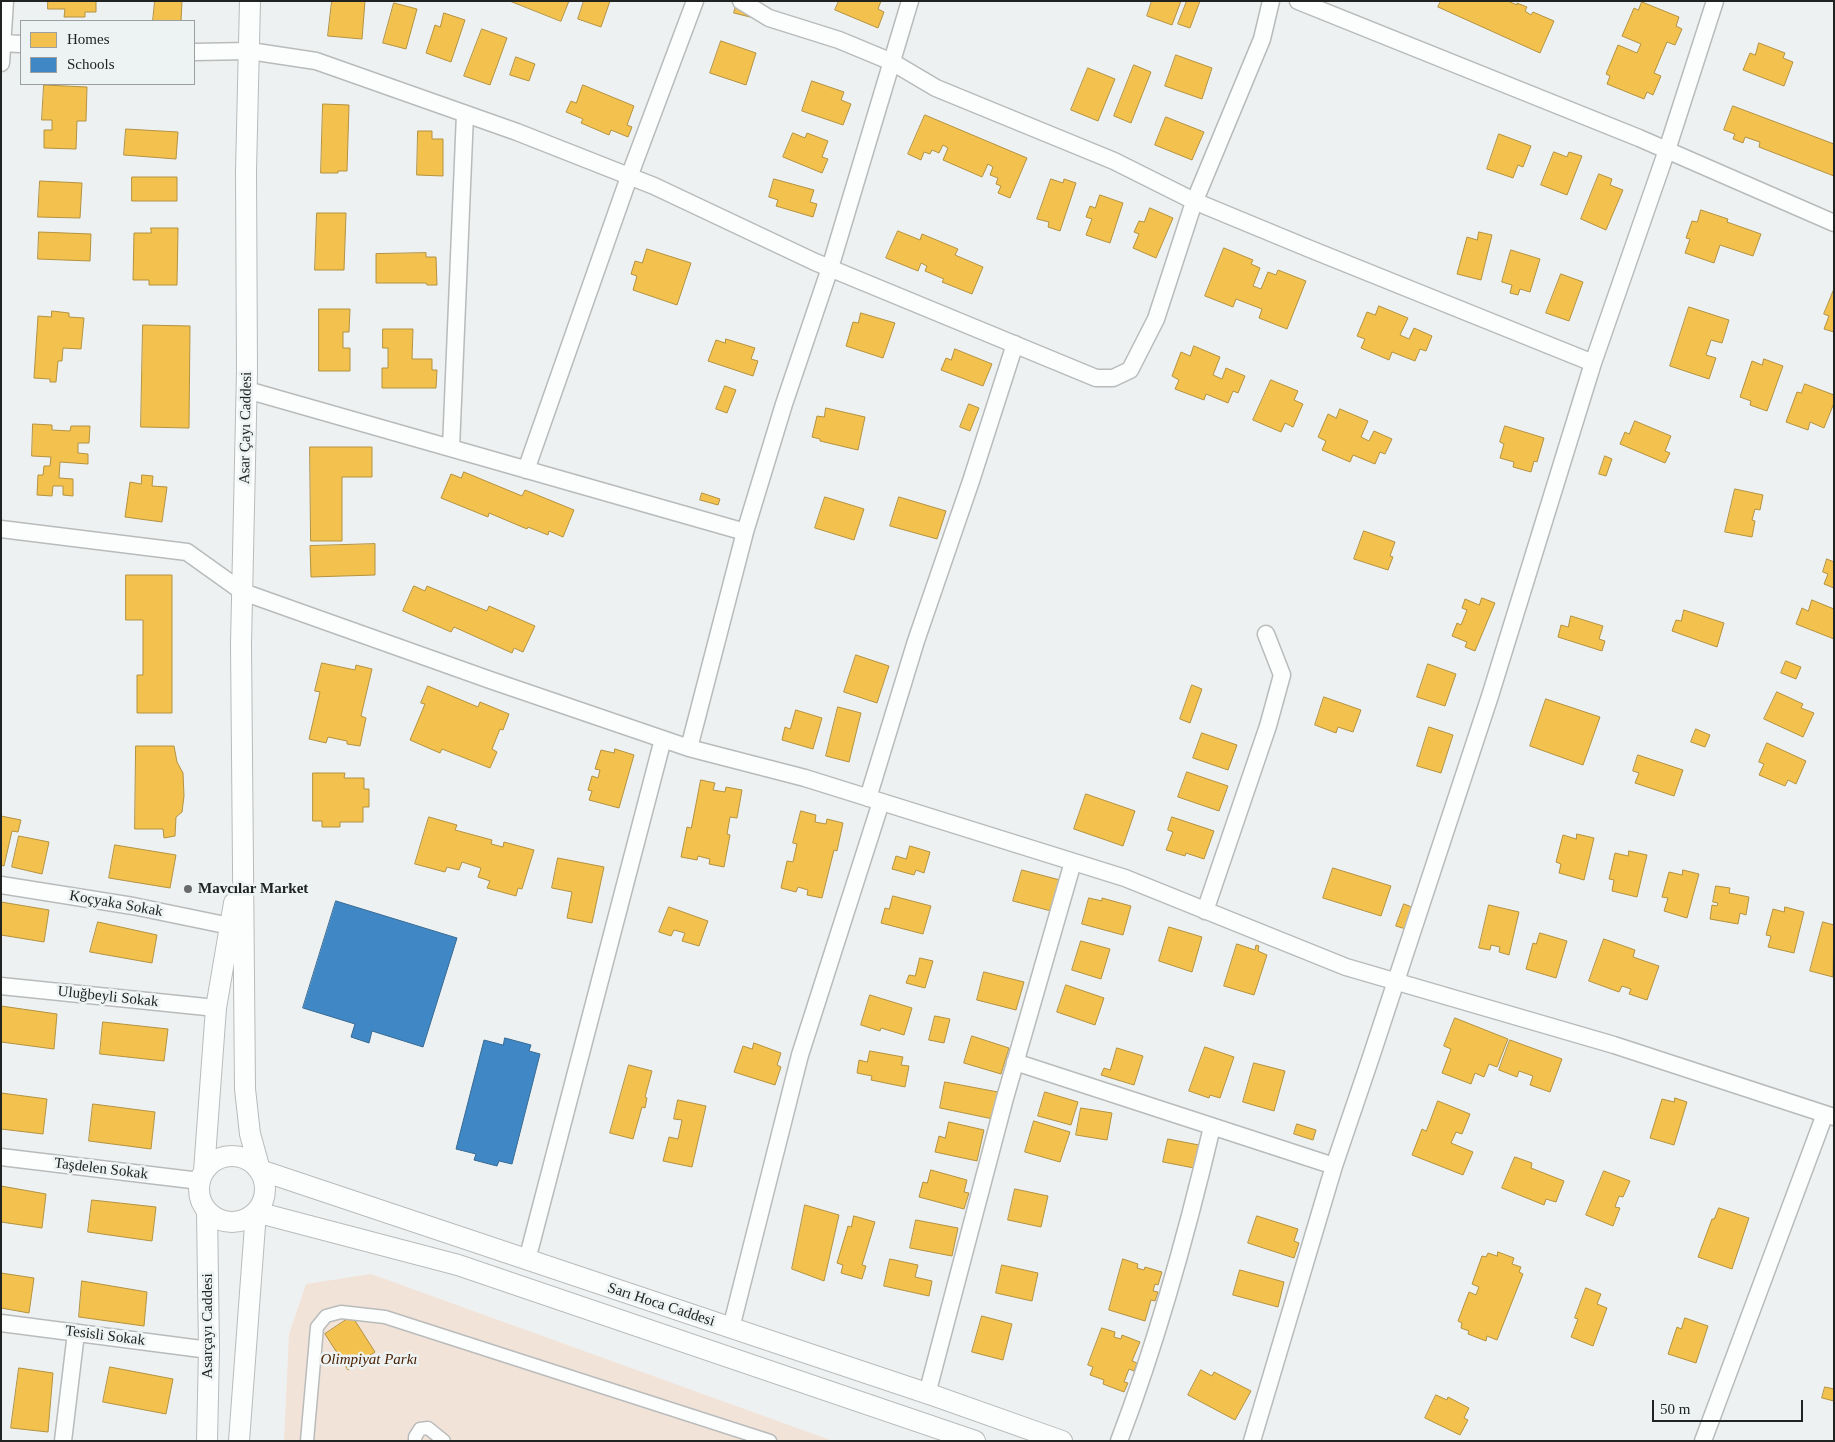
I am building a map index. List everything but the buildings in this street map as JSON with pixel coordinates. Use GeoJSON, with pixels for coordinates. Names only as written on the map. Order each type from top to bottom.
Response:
{"type":"FeatureCollection","features":[{"type":"Feature","properties":{"kind":"street"},"geometry":{"type":"LineString","coordinates":[[1,63],[4,1]]}},
{"type":"Feature","properties":{"kind":"street","name":"Asar Çayı Caddesi"},"geometry":{"type":"LineString","coordinates":[[243,855],[241,644],[247,390],[246,170],[250,1]]}},
{"type":"Feature","properties":{"kind":"street"},"geometry":{"type":"LineString","coordinates":[[526,470],[629,177],[695,1]]}},
{"type":"Feature","properties":{"kind":"street"},"geometry":{"type":"LineString","coordinates":[[741,1],[768,18],[839,40],[892,62],[936,88],[1114,161],[1194,201],[1593,363]]}},
{"type":"Feature","properties":{"kind":"street"},"geometry":{"type":"LineString","coordinates":[[689,748],[745,532],[784,404],[830,268],[910,1]]}},
{"type":"Feature","properties":{"kind":"street"},"geometry":{"type":"LineString","coordinates":[[195,52],[250,51],[316,61],[517,132],[654,186],[830,268],[1096,378],[1113,378],[1130,370],[1156,319],[1194,201],[1262,39],[1271,1]]}},
{"type":"Feature","properties":{"kind":"street"},"geometry":{"type":"LineString","coordinates":[[1298,1],[1667,150],[1834,224]]}},
{"type":"Feature","properties":{"kind":"street"},"geometry":{"type":"LineString","coordinates":[[1252,1441],[1334,1166],[1490,696],[1593,363],[1667,150],[1715,1]]}},
{"type":"Feature","properties":{"kind":"street"},"geometry":{"type":"LineString","coordinates":[[2,43],[20,44]]}},
{"type":"Feature","properties":{"kind":"street"},"geometry":{"type":"LineString","coordinates":[[450,448],[465,114]]}},
{"type":"Feature","properties":{"kind":"street"},"geometry":{"type":"LineString","coordinates":[[731,1328],[800,1055],[874,800],[916,641],[971,481],[1014,344]]}},
{"type":"Feature","properties":{"kind":"street"},"geometry":{"type":"LineString","coordinates":[[247,390],[745,532]]}},
{"type":"Feature","properties":{"kind":"street"},"geometry":{"type":"LineString","coordinates":[[1,529],[187,552],[243,592],[493,681],[689,748],[805,778],[1125,878],[1346,967],[1614,1045],[1829,1115],[1703,1441]]}},
{"type":"Feature","properties":{"kind":"street"},"geometry":{"type":"LineString","coordinates":[[1205,911],[1268,726],[1282,675],[1266,634]]}},
{"type":"Feature","properties":{"kind":"street"},"geometry":{"type":"LineString","coordinates":[[526,1260],[663,739]]}},
{"type":"Feature","properties":{"kind":"street"},"geometry":{"type":"LineString","coordinates":[[243,855],[245,1088],[250,1134],[264,1181],[265,1192],[262,1203],[256,1212],[240,1221],[231,1222],[222,1220],[207,1210],[202,1202],[199,1191],[202,1176],[216,1008],[243,855]]}},
{"type":"Feature","properties":{"kind":"street"},"geometry":{"type":"LineString","coordinates":[[927,1394],[1015,1062],[1073,862]]}},
{"type":"Feature","properties":{"kind":"street","name":"Koçyaka Sokak"},"geometry":{"type":"LineString","coordinates":[[1,886],[133,906],[230,926]]}},
{"type":"Feature","properties":{"kind":"street","name":"Uluğbeyli Sokak"},"geometry":{"type":"LineString","coordinates":[[1,986],[216,1008]]}},
{"type":"Feature","properties":{"kind":"street"},"geometry":{"type":"LineString","coordinates":[[1015,1062],[1334,1166]]}},
{"type":"Feature","properties":{"kind":"street"},"geometry":{"type":"LineString","coordinates":[[1118,1441],[1136,1395],[1190,1222],[1212,1127]]}},
{"type":"Feature","properties":{"kind":"street"},"geometry":{"type":"LineString","coordinates":[[202,1176],[212,1163],[221,1158],[232,1156],[248,1160],[260,1170]]}},
{"type":"Feature","properties":{"kind":"street","name":"Taşdelen Sokak"},"geometry":{"type":"LineString","coordinates":[[1,1157],[202,1176]]}},
{"type":"Feature","properties":{"kind":"street","name":"Sarı Hoca Caddesi"},"geometry":{"type":"LineString","coordinates":[[260,1170],[1062,1441]]}},
{"type":"Feature","properties":{"kind":"street","name":"Asarçayı Caddesi"},"geometry":{"type":"LineString","coordinates":[[207,1210],[209,1350],[207,1441]]}},
{"type":"Feature","properties":{"kind":"street"},"geometry":{"type":"LineString","coordinates":[[239,1441],[256,1212]]}},
{"type":"Feature","properties":{"kind":"street","name":"Sarı Hoca Caddesi"},"geometry":{"type":"LineString","coordinates":[[256,1212],[458,1264],[975,1441]]}},
{"type":"Feature","properties":{"kind":"street"},"geometry":{"type":"LineString","coordinates":[[307,1441],[317,1327],[326,1316],[341,1312],[385,1317],[766,1440]]}},
{"type":"Feature","properties":{"kind":"street","name":"Tesisli Sokak"},"geometry":{"type":"LineString","coordinates":[[1,1323],[209,1350]]}},
{"type":"Feature","properties":{"kind":"street"},"geometry":{"type":"LineString","coordinates":[[63,1441],[76,1333]]}},
{"type":"Feature","properties":{"kind":"street"},"geometry":{"type":"LineString","coordinates":[[415,1441],[415,1437],[420,1429],[428,1428],[444,1441]]}},
{"type":"Feature","properties":{"kind":"green space","name":"Olimpiyat Parkı"},"geometry":{"type":"Polygon","coordinates":[[[371,1274],[833,1441],[284,1441],[289,1334],[306,1284],[371,1274]]]}},
{"type":"Feature","properties":{"kind":"place","name":"Mavcılar Market"},"geometry":{"type":"Point","coordinates":[188,889]}}]}
